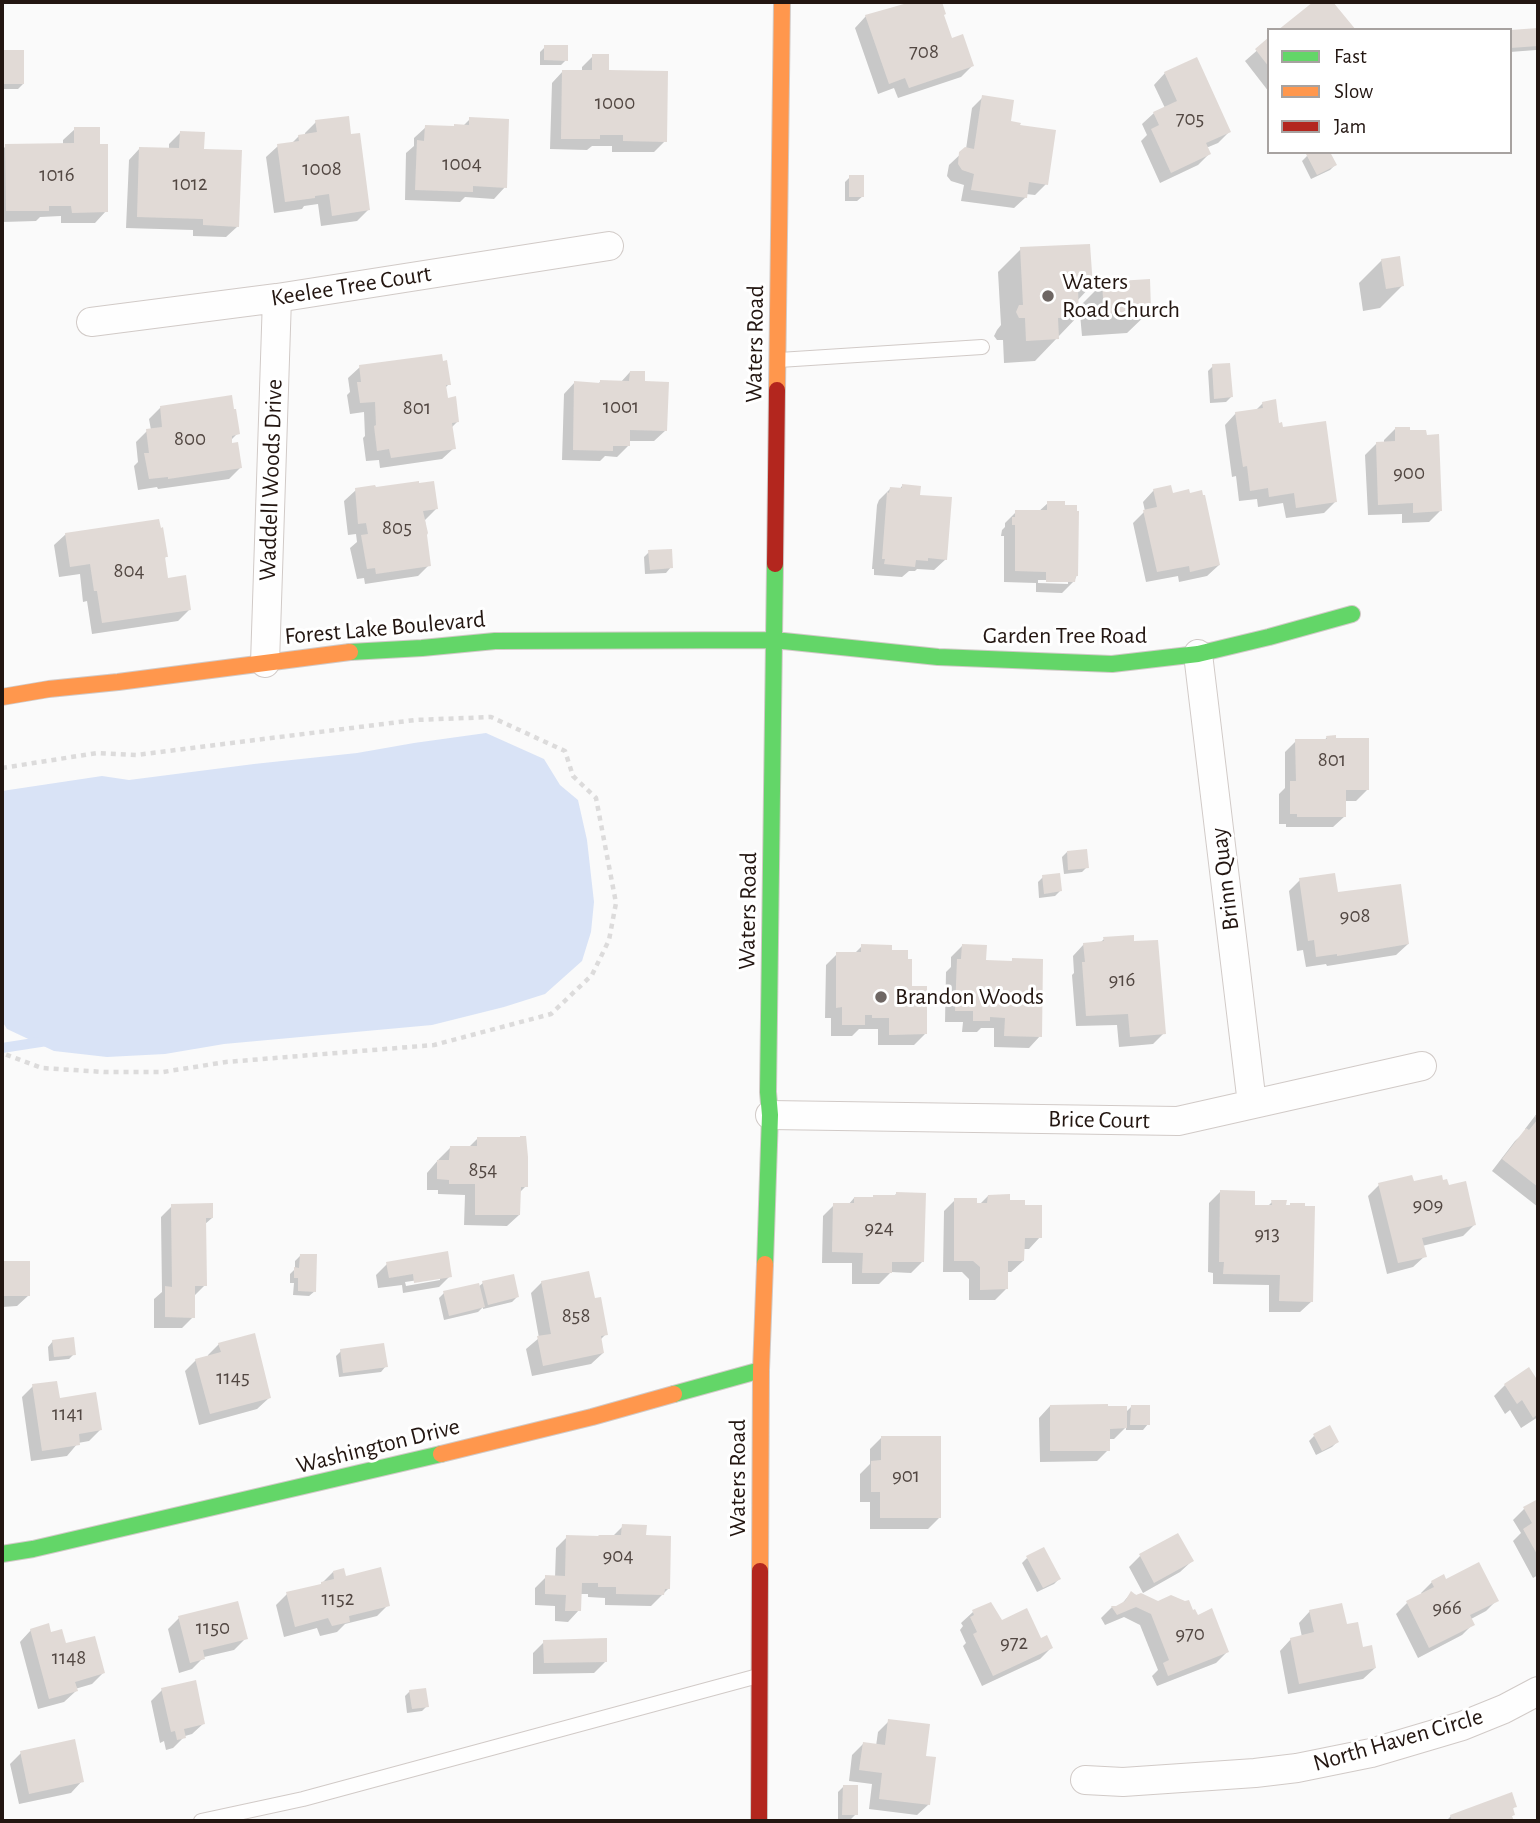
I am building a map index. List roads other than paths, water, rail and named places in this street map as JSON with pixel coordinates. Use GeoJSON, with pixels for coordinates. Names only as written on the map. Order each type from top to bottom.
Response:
{"type":"FeatureCollection","features":[{"type":"Feature","properties":{"kind":"street","name":"Waters Road"},"geometry":{"type":"LineString","coordinates":[[758,1821],[761,1370],[770,1115],[768,1092],[782,2]]}},
{"type":"Feature","properties":{"kind":"street","name":"Keelee Tree Court"},"geometry":{"type":"LineString","coordinates":[[91,322],[277,298],[610,247]]}},
{"type":"Feature","properties":{"kind":"street","name":"Waddell Woods Drive"},"geometry":{"type":"LineString","coordinates":[[265,663],[277,298]]}},
{"type":"Feature","properties":{"kind":"street","name":"Garden Tree Road"},"geometry":{"type":"LineString","coordinates":[[774,640],[939,657],[1112,664],[1198,654],[1352,614]]}},
{"type":"Feature","properties":{"kind":"street","name":"Forest Lake Boulevard"},"geometry":{"type":"LineString","coordinates":[[2,697],[350,652],[495,641],[774,640]]}},
{"type":"Feature","properties":{"kind":"street","name":"Brinn Quay"},"geometry":{"type":"LineString","coordinates":[[1198,654],[1252,1104]]}},
{"type":"Feature","properties":{"kind":"street","name":"Brice Court"},"geometry":{"type":"LineString","coordinates":[[770,1115],[1178,1121],[1422,1066]]}},
{"type":"Feature","properties":{"kind":"street","name":"Washington Drive"},"geometry":{"type":"LineString","coordinates":[[2,1554],[329,1481],[566,1424],[761,1370]]}},
{"type":"Feature","properties":{"kind":"street","name":"North Haven Circle"},"geometry":{"type":"LineString","coordinates":[[1085,1780],[1123,1782],[1297,1768],[1371,1753],[1462,1726],[1504,1709],[1538,1691]]}},
{"type":"Feature","properties":{"kind":"lane"},"geometry":{"type":"LineString","coordinates":[[778,360],[982,347]]}},
{"type":"Feature","properties":{"kind":"lane"},"geometry":{"type":"LineString","coordinates":[[201,1821],[303,1799],[759,1676]]}},
{"type":"Feature","properties":{"kind":"water"},"geometry":{"type":"Polygon","coordinates":[[[486,733],[544,759],[560,785],[578,800],[587,840],[594,902],[591,932],[582,961],[545,994],[432,1025],[224,1044],[165,1054],[107,1057],[54,1051],[7,1029],[2,1021],[2,791],[102,776],[129,780],[357,753],[486,733]]]}},
{"type":"Feature","properties":{"kind":"waterway"},"geometry":{"type":"LineString","coordinates":[[2,1048],[47,1041]]}},
{"type":"Feature","properties":{"kind":"place","name":"Waters Road Church"},"geometry":{"type":"Point","coordinates":[1048,296]}},
{"type":"Feature","properties":{"kind":"place","name":"Brandon Woods"},"geometry":{"type":"Point","coordinates":[881,997]}}]}
